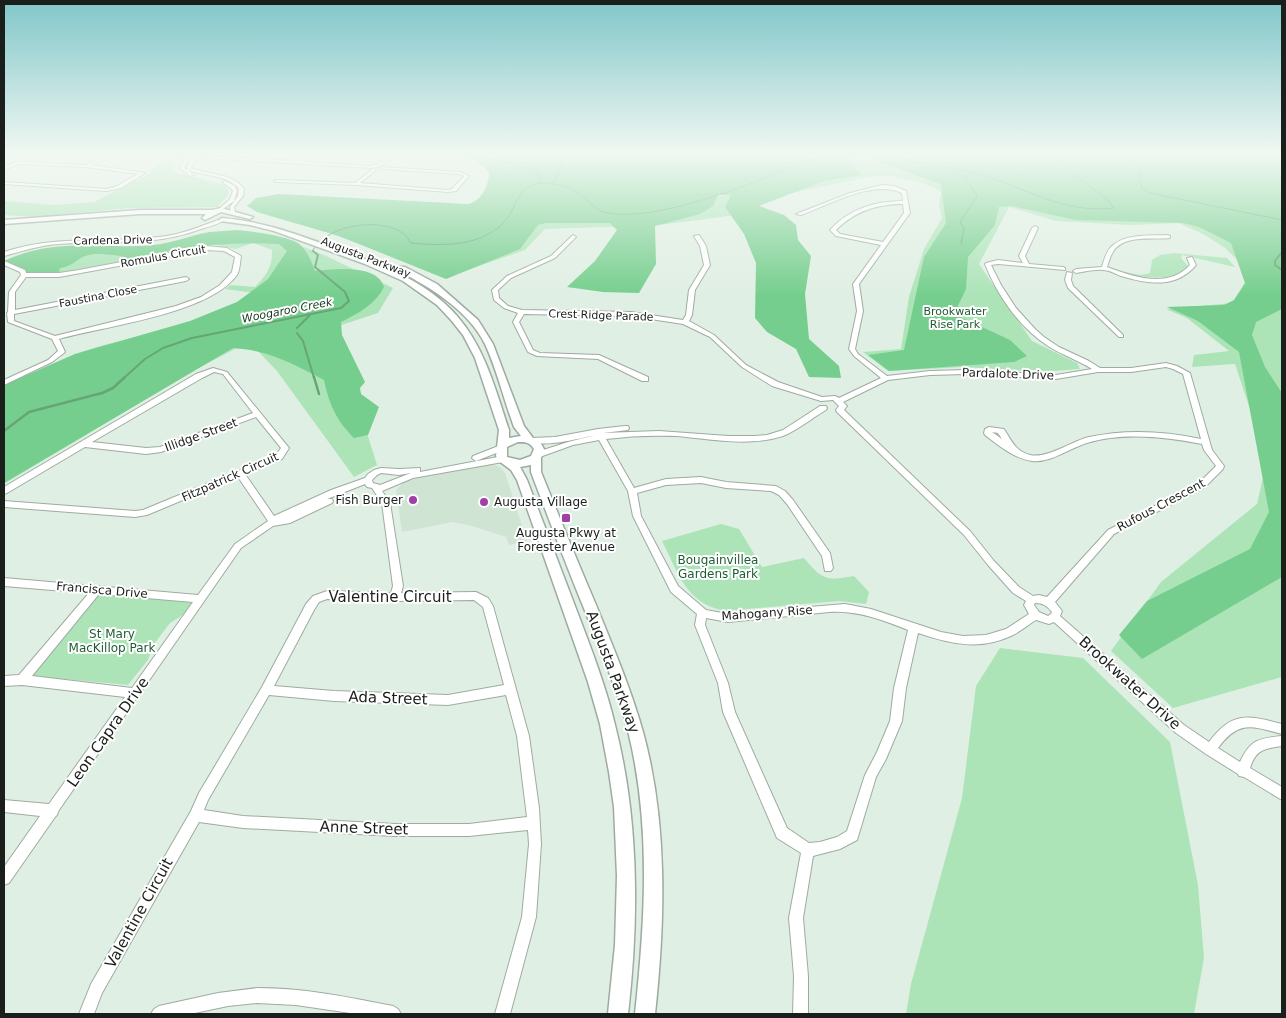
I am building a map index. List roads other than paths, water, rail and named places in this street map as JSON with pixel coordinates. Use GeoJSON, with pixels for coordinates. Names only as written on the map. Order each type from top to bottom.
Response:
{"type":"FeatureCollection","features":[{"type":"Feature","properties":{"kind":"main road","name":"Augusta Parkway"},"geometry":{"type":"LineString","coordinates":[[217,211],[234,212],[348,252],[390,264],[434,286],[475,322],[489,344],[519,427],[531,440]]}},
{"type":"Feature","properties":{"kind":"main road"},"geometry":{"type":"LineString","coordinates":[[4,226],[132,216],[206,219],[217,211]]}},
{"type":"Feature","properties":{"kind":"main road"},"geometry":{"type":"LineString","coordinates":[[4,222],[140,212],[217,211]]}},
{"type":"Feature","properties":{"kind":"main road"},"geometry":{"type":"LineString","coordinates":[[221,221],[232,217],[234,212]]}},
{"type":"Feature","properties":{"kind":"main road","name":"Augusta Parkway"},"geometry":{"type":"LineString","coordinates":[[206,219],[260,224],[304,236]]}},
{"type":"Feature","properties":{"kind":"main road","name":"Augusta Parkway"},"geometry":{"type":"LineString","coordinates":[[348,252],[413,284],[441,305],[460,325],[483,368],[504,430],[502,447]]}},
{"type":"Feature","properties":{"kind":"main road"},"geometry":{"type":"LineString","coordinates":[[513,440],[531,440],[538,445],[537,457],[526,463],[506,461],[502,447],[513,440]]}},
{"type":"Feature","properties":{"kind":"main road","name":"Augusta Parkway"},"geometry":{"type":"LineString","coordinates":[[537,457],[536,472],[628,707],[640,750],[649,812],[655,882],[652,948],[645,1014]]}},
{"type":"Feature","properties":{"kind":"main road","name":"Augusta Parkway"},"geometry":{"type":"LineString","coordinates":[[506,461],[515,468],[522,480],[598,691],[611,738],[620,792],[625,840],[623,962],[618,1014]]}},
{"type":"Feature","properties":{"kind":"street"},"geometry":{"type":"LineString","coordinates":[[217,211],[228,202]]}},
{"type":"Feature","properties":{"kind":"street"},"geometry":{"type":"LineString","coordinates":[[234,212],[232,207],[237,202]]}},
{"type":"Feature","properties":{"kind":"street"},"geometry":{"type":"LineString","coordinates":[[799,214],[828,202]]}},
{"type":"Feature","properties":{"kind":"street"},"geometry":{"type":"LineString","coordinates":[[883,244],[838,235],[833,230],[845,218],[862,209],[880,204],[906,203],[907,213],[883,244],[876,259],[856,284],[860,312],[852,344],[856,355],[886,378]]}},
{"type":"Feature","properties":{"kind":"street","name":"Cardena Drive"},"geometry":{"type":"LineString","coordinates":[[4,253],[62,240],[159,237],[188,230],[206,219]]}},
{"type":"Feature","properties":{"kind":"street","name":"Cardena Drive"},"geometry":{"type":"LineString","coordinates":[[4,253],[65,241],[164,238],[186,234],[221,221]]}},
{"type":"Feature","properties":{"kind":"street"},"geometry":{"type":"LineString","coordinates":[[1026,264],[1022,256],[1035,228]]}},
{"type":"Feature","properties":{"kind":"street"},"geometry":{"type":"LineString","coordinates":[[685,322],[689,315],[692,290],[707,265],[703,246],[697,236]]}},
{"type":"Feature","properties":{"kind":"street"},"geometry":{"type":"LineString","coordinates":[[1104,268],[1111,250],[1115,246],[1129,240],[1168,237]]}},
{"type":"Feature","properties":{"kind":"street","name":"Crest Ridge Parade"},"geometry":{"type":"LineString","coordinates":[[573,238],[553,257],[509,277],[495,290],[496,299],[506,307],[522,312],[631,314],[685,322],[712,336],[744,366],[756,374],[775,384],[821,399]]}},
{"type":"Feature","properties":{"kind":"street","name":"Romulus Circuit"},"geometry":{"type":"LineString","coordinates":[[24,275],[59,275],[79,272],[201,248],[225,249],[238,256],[239,266],[228,282],[203,298],[152,315],[55,338]]}},
{"type":"Feature","properties":{"kind":"street"},"geometry":{"type":"LineString","coordinates":[[1098,370],[1050,345],[1036,334],[1013,308],[988,266],[992,262],[1026,264],[1073,272],[1104,268],[1134,278],[1162,280],[1176,277],[1191,269],[1194,265],[1190,258]]}},
{"type":"Feature","properties":{"kind":"street"},"geometry":{"type":"LineString","coordinates":[[4,263],[23,271],[24,275],[12,292],[11,322],[55,338],[62,352],[57,357],[4,383]]}},
{"type":"Feature","properties":{"kind":"street"},"geometry":{"type":"LineString","coordinates":[[1073,272],[1068,280],[1070,287],[1121,336]]}},
{"type":"Feature","properties":{"kind":"street","name":"Faustina Close"},"geometry":{"type":"LineString","coordinates":[[10,313],[186,279]]}},
{"type":"Feature","properties":{"kind":"street"},"geometry":{"type":"LineString","coordinates":[[522,312],[516,322],[530,351],[539,355],[599,357],[645,379]]}},
{"type":"Feature","properties":{"kind":"street","name":"Pardalote Drive"},"geometry":{"type":"LineString","coordinates":[[840,405],[886,378],[966,372],[1056,377],[1098,370],[1131,370],[1166,365],[1181,369]]}},
{"type":"Feature","properties":{"kind":"street","name":"Rufous Crescent"},"geometry":{"type":"LineString","coordinates":[[1049,602],[1111,532],[1202,485],[1219,469],[1220,466],[1211,456],[1206,442],[1188,376],[1181,369]]}},
{"type":"Feature","properties":{"kind":"street","name":"Fitzpatrick Circuit"},"geometry":{"type":"LineString","coordinates":[[4,491],[199,376],[213,370],[224,373],[285,448],[279,456],[240,474],[153,510],[135,514],[4,504]]}},
{"type":"Feature","properties":{"kind":"street"},"geometry":{"type":"LineString","coordinates":[[840,405],[831,411],[823,408],[819,403],[821,399],[831,397],[840,405],[966,533],[1016,590],[1032,600],[1040,599],[1049,602],[1056,611],[1055,617],[1049,620],[1035,615],[1029,605],[1032,600]]}},
{"type":"Feature","properties":{"kind":"street"},"geometry":{"type":"LineString","coordinates":[[531,440],[555,440],[600,434],[632,433],[677,434],[730,439],[761,437],[781,433],[823,408]]}},
{"type":"Feature","properties":{"kind":"street","name":"Illidge Street"},"geometry":{"type":"LineString","coordinates":[[84,444],[146,451],[161,449],[257,414]]}},
{"type":"Feature","properties":{"kind":"street"},"geometry":{"type":"LineString","coordinates":[[537,457],[600,434]]}},
{"type":"Feature","properties":{"kind":"street","name":"Mahogany Rise"},"geometry":{"type":"LineString","coordinates":[[600,434],[632,492],[637,516],[674,589],[702,613],[728,618],[844,608],[889,618],[933,635],[966,641],[989,640],[1016,630],[1035,615]]}},
{"type":"Feature","properties":{"kind":"street"},"geometry":{"type":"LineString","coordinates":[[1012,448],[1020,454],[1034,458],[1077,442],[1104,436],[1125,435],[1185,438],[1206,442]]}},
{"type":"Feature","properties":{"kind":"street"},"geometry":{"type":"LineString","coordinates":[[393,479],[480,457],[502,447]]}},
{"type":"Feature","properties":{"kind":"street"},"geometry":{"type":"LineString","coordinates":[[393,479],[506,461]]}},
{"type":"Feature","properties":{"kind":"street"},"geometry":{"type":"LineString","coordinates":[[386,502],[389,499],[393,479],[388,470],[379,471],[372,475],[372,485],[386,502],[398,586],[395,597]]}},
{"type":"Feature","properties":{"kind":"street"},"geometry":{"type":"LineString","coordinates":[[240,474],[274,523]]}},
{"type":"Feature","properties":{"kind":"street","name":"Leon Capra Drive"},"geometry":{"type":"LineString","coordinates":[[4,878],[238,546],[250,536],[274,523],[287,520],[349,493],[393,479]]}},
{"type":"Feature","properties":{"kind":"street"},"geometry":{"type":"LineString","coordinates":[[632,492],[666,482],[701,480],[726,485],[773,488],[782,493],[790,502],[827,555],[828,568]]}},
{"type":"Feature","properties":{"kind":"street","name":"Francisca Drive"},"geometry":{"type":"LineString","coordinates":[[4,582],[77,587],[96,591],[201,598]]}},
{"type":"Feature","properties":{"kind":"street"},"geometry":{"type":"LineString","coordinates":[[22,680],[96,591]]}},
{"type":"Feature","properties":{"kind":"street","name":"Valentine Circuit"},"geometry":{"type":"LineString","coordinates":[[87,1014],[96,989],[196,815],[203,797],[266,690],[316,599],[327,594],[395,597],[476,596],[488,606],[523,736],[535,844],[529,917],[503,1014]]}},
{"type":"Feature","properties":{"kind":"street"},"geometry":{"type":"LineString","coordinates":[[702,613],[700,625],[723,683],[729,712],[782,833],[808,850],[820,849],[840,843],[852,835],[871,775],[882,755],[896,721],[900,688],[914,628]]}},
{"type":"Feature","properties":{"kind":"street","name":"Brookwater Drive"},"geometry":{"type":"LineString","coordinates":[[1055,617],[1156,709],[1210,750],[1243,772],[1282,794]]}},
{"type":"Feature","properties":{"kind":"street"},"geometry":{"type":"LineString","coordinates":[[4,681],[22,680],[135,693]]}},
{"type":"Feature","properties":{"kind":"street","name":"Ada Street"},"geometry":{"type":"LineString","coordinates":[[266,690],[334,696],[448,700],[511,689]]}},
{"type":"Feature","properties":{"kind":"street"},"geometry":{"type":"LineString","coordinates":[[1210,750],[1224,731],[1235,724],[1253,722],[1282,729]]}},
{"type":"Feature","properties":{"kind":"street"},"geometry":{"type":"LineString","coordinates":[[1243,772],[1248,755],[1254,748],[1262,743],[1282,741]]}},
{"type":"Feature","properties":{"kind":"street"},"geometry":{"type":"LineString","coordinates":[[4,806],[53,811]]}},
{"type":"Feature","properties":{"kind":"street","name":"Anne Street"},"geometry":{"type":"LineString","coordinates":[[196,815],[243,822],[395,830],[469,830],[533,822]]}},
{"type":"Feature","properties":{"kind":"street"},"geometry":{"type":"LineString","coordinates":[[800,1014],[801,976],[796,918],[808,850]]}},
{"type":"Feature","properties":{"kind":"street"},"geometry":{"type":"LineString","coordinates":[[162,1014],[238,997],[277,996],[316,999],[393,1014]]}},
{"type":"Feature","properties":{"kind":"waterway","name":"Woogaroo Creek"},"geometry":{"type":"LineString","coordinates":[[312,252],[318,243],[328,235],[354,226],[382,225],[394,228],[404,234],[411,243],[449,244],[475,240],[497,229],[510,215],[516,202]]}},
{"type":"Feature","properties":{"kind":"waterway","name":"Woogaroo Creek"},"geometry":{"type":"LineString","coordinates":[[589,202],[601,211],[623,214],[647,213],[696,202]]}},
{"type":"Feature","properties":{"kind":"waterway"},"geometry":{"type":"LineString","coordinates":[[961,244],[964,228],[960,222],[973,202]]}},
{"type":"Feature","properties":{"kind":"waterway"},"geometry":{"type":"LineString","coordinates":[[1055,202],[1095,209],[1114,208],[1109,202]]}},
{"type":"Feature","properties":{"kind":"waterway"},"geometry":{"type":"LineString","coordinates":[[1192,202],[1282,220]]}},
{"type":"Feature","properties":{"kind":"waterway","name":"Woogaroo Creek"},"geometry":{"type":"LineString","coordinates":[[124,378],[145,359],[163,348],[192,338],[341,308],[349,301],[345,292],[315,267],[318,255],[313,251]]}},
{"type":"Feature","properties":{"kind":"waterway"},"geometry":{"type":"LineString","coordinates":[[1282,252],[1275,261],[1275,265],[1282,270]]}},
{"type":"Feature","properties":{"kind":"waterway"},"geometry":{"type":"LineString","coordinates":[[297,328],[310,315]]}},
{"type":"Feature","properties":{"kind":"waterway"},"geometry":{"type":"LineString","coordinates":[[297,333],[303,341],[314,378]]}},
{"type":"Feature","properties":{"kind":"waterway","name":"Woogaroo Creek"},"geometry":{"type":"LineString","coordinates":[[4,431],[29,412],[102,393],[113,388],[125,377]]}},
{"type":"Feature","properties":{"kind":"waterway"},"geometry":{"type":"LineString","coordinates":[[314,377],[319,394]]}},
{"type":"Feature","properties":{"kind":"place","name":"Fish Burger"},"geometry":{"type":"Point","coordinates":[413,500]}},
{"type":"Feature","properties":{"kind":"place","name":"Augusta Village"},"geometry":{"type":"Point","coordinates":[484,502]}},
{"type":"Feature","properties":{"kind":"place","name":"Augusta Pkwy at Forester Avenue"},"geometry":{"type":"Point","coordinates":[566,518]}},
{"type":"Feature","properties":{"kind":"park label","name":"Brookwater Rise Park"},"geometry":{"type":"Point","coordinates":[955,317]}},
{"type":"Feature","properties":{"kind":"park label","name":"Bougainvillea Gardens Park"},"geometry":{"type":"Point","coordinates":[718,567]}},
{"type":"Feature","properties":{"kind":"park label","name":"St Mary MacKillop Park"},"geometry":{"type":"Point","coordinates":[112,641]}}]}
